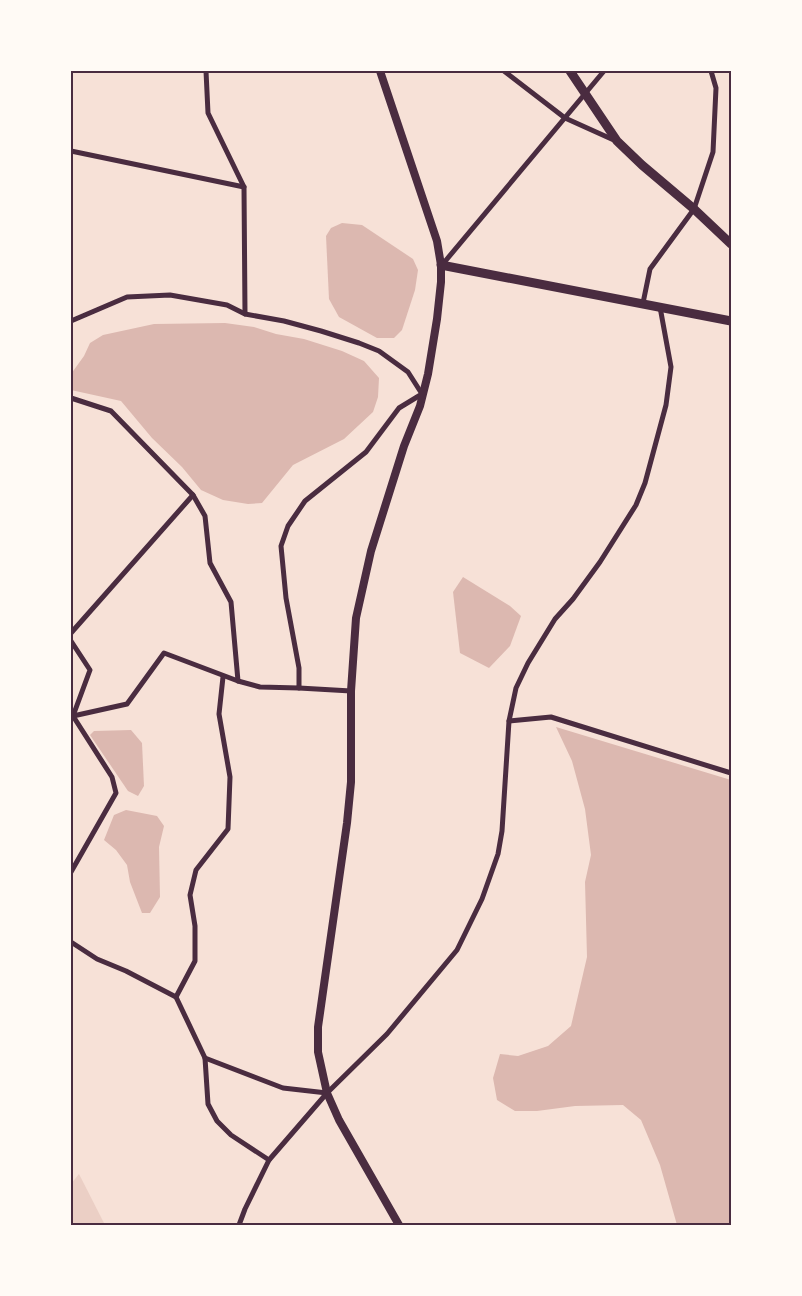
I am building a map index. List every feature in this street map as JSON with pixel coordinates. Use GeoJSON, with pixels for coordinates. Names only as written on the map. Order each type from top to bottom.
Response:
{"type":"FeatureCollection","features":[{"type":"Feature","properties":{"kind":"main road"},"geometry":{"type":"LineString","coordinates":[[570,71],[617,141],[731,244]]}},
{"type":"Feature","properties":{"kind":"main road"},"geometry":{"type":"LineString","coordinates":[[442,265],[731,321]]}},
{"type":"Feature","properties":{"kind":"street"},"geometry":{"type":"LineString","coordinates":[[206,71],[208,113],[244,187],[245,314]]}},
{"type":"Feature","properties":{"kind":"street"},"geometry":{"type":"LineString","coordinates":[[380,71],[438,241],[442,265],[437,319],[428,374],[420,406],[404,446],[362,585],[356,618],[351,690],[350,782],[347,822],[318,1027],[318,1052],[327,1093],[339,1120],[399,1225]]}},
{"type":"Feature","properties":{"kind":"street"},"geometry":{"type":"LineString","coordinates":[[504,71],[565,118],[617,141]]}},
{"type":"Feature","properties":{"kind":"street"},"geometry":{"type":"LineString","coordinates":[[442,265],[604,71]]}},
{"type":"Feature","properties":{"kind":"street"},"geometry":{"type":"LineString","coordinates":[[643,303],[650,269],[694,209],[713,152],[716,88],[711,71]]}},
{"type":"Feature","properties":{"kind":"street"},"geometry":{"type":"LineString","coordinates":[[71,151],[244,187]]}},
{"type":"Feature","properties":{"kind":"street"},"geometry":{"type":"LineString","coordinates":[[71,321],[127,297],[170,295],[227,305],[245,314],[284,321],[359,343],[379,352],[408,372],[422,394]]}},
{"type":"Feature","properties":{"kind":"street"},"geometry":{"type":"LineString","coordinates":[[239,1225],[270,1160],[327,1093],[387,1034],[458,950],[482,899],[498,854],[502,831],[509,721],[516,688],[528,663],[555,619],[573,599],[600,562],[636,505],[645,483],[666,404],[670,368],[660,307]]}},
{"type":"Feature","properties":{"kind":"street"},"geometry":{"type":"LineString","coordinates":[[299,688],[299,668],[286,598],[282,546],[288,526],[305,501],[366,452],[399,408],[422,394]]}},
{"type":"Feature","properties":{"kind":"street"},"geometry":{"type":"LineString","coordinates":[[71,398],[111,410],[193,495],[205,516],[210,563],[230,602],[238,681]]}},
{"type":"Feature","properties":{"kind":"street"},"geometry":{"type":"LineString","coordinates":[[71,633],[193,495]]}},
{"type":"Feature","properties":{"kind":"street"},"geometry":{"type":"LineString","coordinates":[[71,641],[90,670],[73,716]]}},
{"type":"Feature","properties":{"kind":"street"},"geometry":{"type":"LineString","coordinates":[[73,716],[127,704],[164,652],[223,677],[260,686],[351,690]]}},
{"type":"Feature","properties":{"kind":"street"},"geometry":{"type":"LineString","coordinates":[[176,997],[195,961],[195,926],[190,896],[196,870],[228,829],[230,777],[219,714],[223,677]]}},
{"type":"Feature","properties":{"kind":"street"},"geometry":{"type":"LineString","coordinates":[[71,872],[116,793],[112,777],[73,716]]}},
{"type":"Feature","properties":{"kind":"street"},"geometry":{"type":"LineString","coordinates":[[509,721],[551,717],[731,772]]}},
{"type":"Feature","properties":{"kind":"street"},"geometry":{"type":"LineString","coordinates":[[71,942],[97,958],[176,997],[204,1058],[208,1104],[217,1121],[231,1135],[270,1160]]}},
{"type":"Feature","properties":{"kind":"street"},"geometry":{"type":"LineString","coordinates":[[204,1058],[283,1088],[327,1093]]}},
{"type":"Feature","properties":{"kind":"shaded area"},"geometry":{"type":"Polygon","coordinates":[[[342,223],[362,225],[413,259],[418,270],[415,290],[402,330],[394,338],[377,338],[339,317],[329,299],[326,236],[331,228],[342,223]]]}},
{"type":"Feature","properties":{"kind":"shaded area"},"geometry":{"type":"Polygon","coordinates":[[[225,323],[254,327],[276,334],[304,339],[342,351],[364,361],[379,378],[378,397],[373,412],[344,439],[293,465],[262,503],[248,504],[223,500],[201,490],[182,467],[152,438],[121,401],[71,390],[71,374],[84,356],[90,343],[103,335],[154,324],[225,323]]]}},
{"type":"Feature","properties":{"kind":"shaded area"},"geometry":{"type":"Polygon","coordinates":[[[463,577],[510,606],[521,616],[510,646],[489,668],[460,653],[453,592],[463,577]]]}},
{"type":"Feature","properties":{"kind":"shaded area"},"geometry":{"type":"Polygon","coordinates":[[[556,727],[731,780],[731,1225],[677,1225],[660,1165],[641,1120],[623,1105],[575,1106],[537,1111],[515,1111],[497,1100],[493,1078],[500,1054],[518,1056],[548,1046],[571,1026],[587,957],[585,882],[591,855],[585,809],[572,761],[556,727]]]}},
{"type":"Feature","properties":{"kind":"shaded area"},"geometry":{"type":"Polygon","coordinates":[[[131,730],[142,743],[144,786],[138,796],[128,791],[90,735],[94,731],[131,730]]]}},
{"type":"Feature","properties":{"kind":"shaded area"},"geometry":{"type":"Polygon","coordinates":[[[126,810],[157,816],[164,826],[159,847],[160,897],[150,913],[142,913],[130,882],[127,865],[116,850],[104,840],[114,815],[126,810]]]}},
{"type":"Feature","properties":{"kind":"shaded area"},"geometry":{"type":"Polygon","coordinates":[[[79,1174],[105,1225],[71,1225],[71,1184],[79,1174]]]}}]}
